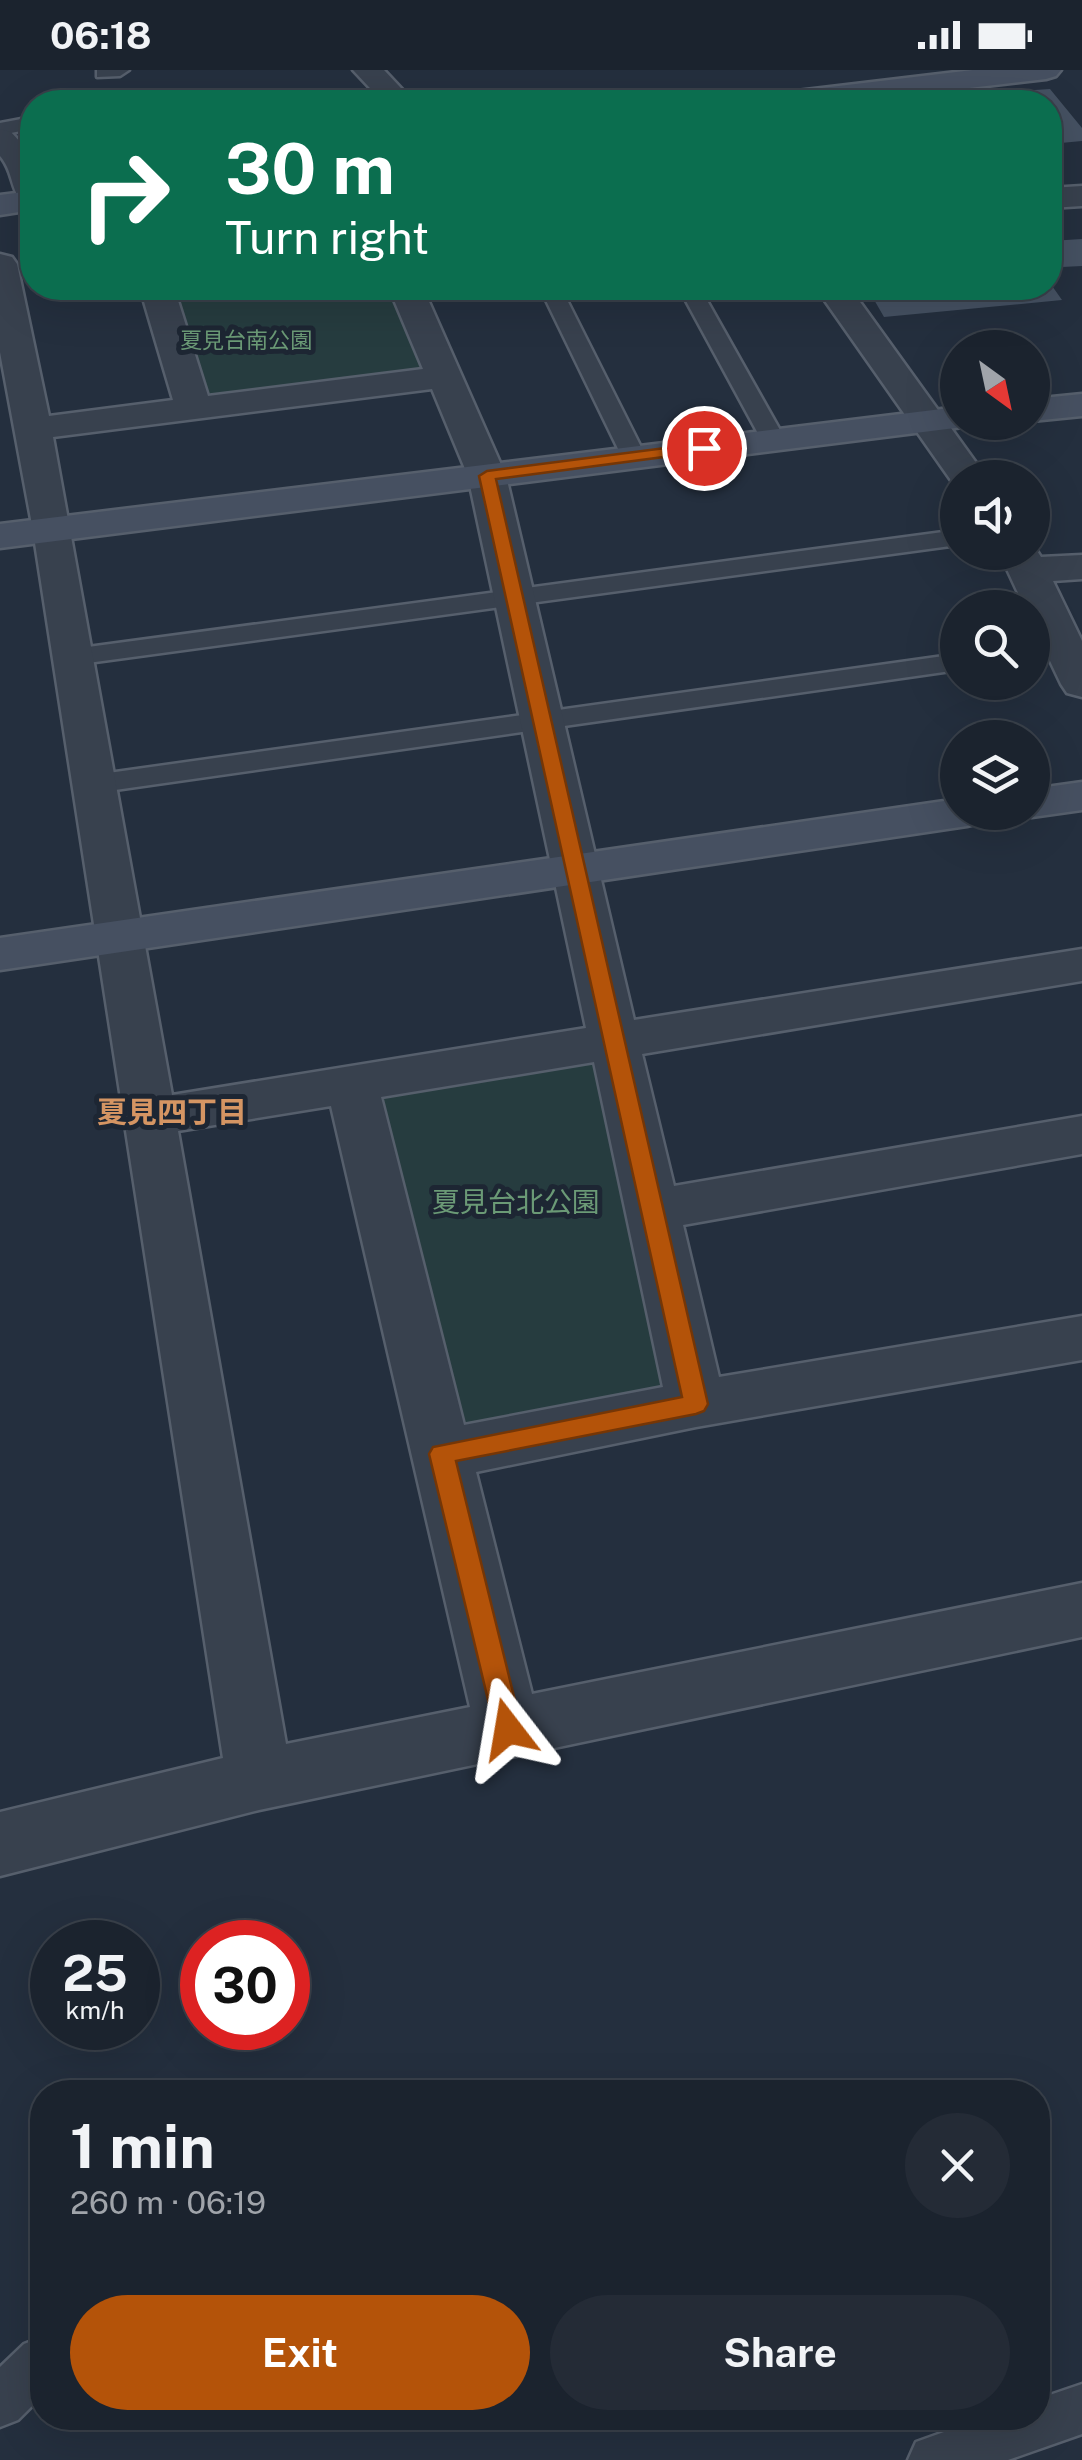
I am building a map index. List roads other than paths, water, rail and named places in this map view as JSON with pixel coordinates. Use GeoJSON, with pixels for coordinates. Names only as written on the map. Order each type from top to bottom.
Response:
{"type":"FeatureCollection","features":[{"type":"Feature","properties":{"kind":"street"},"geometry":{"type":"LineString","coordinates":[[368,70],[387,90]]}},
{"type":"Feature","properties":{"kind":"street"},"geometry":{"type":"LineString","coordinates":[[880,90],[1046,70]]}},
{"type":"Feature","properties":{"kind":"street"},"geometry":{"type":"LineString","coordinates":[[0,138],[20,159]]}},
{"type":"Feature","properties":{"kind":"street"},"geometry":{"type":"LineString","coordinates":[[0,264],[53,530],[258,1780]]}},
{"type":"Feature","properties":{"kind":"street"},"geometry":{"type":"LineString","coordinates":[[161,300],[194,408]]}},
{"type":"Feature","properties":{"kind":"street"},"geometry":{"type":"LineString","coordinates":[[411,300],[487,476],[696,1404]]}},
{"type":"Feature","properties":{"kind":"street"},"geometry":{"type":"LineString","coordinates":[[843,300],[940,417]]}},
{"type":"Feature","properties":{"kind":"street"},"geometry":{"type":"LineString","coordinates":[[32,428],[444,377]]}},
{"type":"Feature","properties":{"kind":"street"},"geometry":{"type":"LineString","coordinates":[[1050,408],[1082,405]]}},
{"type":"Feature","properties":{"kind":"street"},"geometry":{"type":"LineString","coordinates":[[0,536],[940,419]]}},
{"type":"Feature","properties":{"kind":"street"},"geometry":{"type":"LineString","coordinates":[[1050,564],[1082,567]]}},
{"type":"Feature","properties":{"kind":"street"},"geometry":{"type":"LineString","coordinates":[[1027,570],[1060,661]]}},
{"type":"Feature","properties":{"kind":"street"},"geometry":{"type":"LineString","coordinates":[[1050,800],[1082,796]]}},
{"type":"Feature","properties":{"kind":"street"},"geometry":{"type":"LineString","coordinates":[[0,954],[940,816]]}},
{"type":"Feature","properties":{"kind":"street"},"geometry":{"type":"LineString","coordinates":[[149,1117],[1082,965]]}},
{"type":"Feature","properties":{"kind":"street"},"geometry":{"type":"LineString","coordinates":[[352,1084],[508,1729]]}},
{"type":"Feature","properties":{"kind":"street"},"geometry":{"type":"LineString","coordinates":[[652,1210],[1082,1135]]}},
{"type":"Feature","properties":{"kind":"street"},"geometry":{"type":"LineString","coordinates":[[442,1454],[696,1404],[1082,1338]]}},
{"type":"Feature","properties":{"kind":"street"},"geometry":{"type":"LineString","coordinates":[[0,1844],[258,1780],[1082,1610]]}},
{"type":"Feature","properties":{"kind":"lane"},"geometry":{"type":"LineString","coordinates":[[556,300],[634,457]]}},
{"type":"Feature","properties":{"kind":"lane"},"geometry":{"type":"LineString","coordinates":[[696,300],[773,439]]}},
{"type":"Feature","properties":{"kind":"lane"},"geometry":{"type":"LineString","coordinates":[[74,656],[940,540]]}},
{"type":"Feature","properties":{"kind":"lane"},"geometry":{"type":"LineString","coordinates":[[94,784],[940,664]]}},
{"type":"Feature","properties":{"kind":"lane"},"geometry":{"type":"LineString","coordinates":[[0,2402],[30,2373]]}},
{"type":"Feature","properties":{"kind":"lane"},"geometry":{"type":"LineString","coordinates":[[1050,2420],[1082,2409]]}},
{"type":"Feature","properties":{"kind":"lane"},"geometry":{"type":"LineString","coordinates":[[934,2460],[1021,2430]]}},
{"type":"Feature","properties":{"kind":"district","name":"夏見四丁目"},"geometry":{"type":"Point","coordinates":[172,1112]}},
{"type":"Feature","properties":{"kind":"park label","name":"夏見台南公園"},"geometry":{"type":"Point","coordinates":[246,340]}},
{"type":"Feature","properties":{"kind":"park label","name":"夏見台北公園"},"geometry":{"type":"Point","coordinates":[516,1201]}}]}
